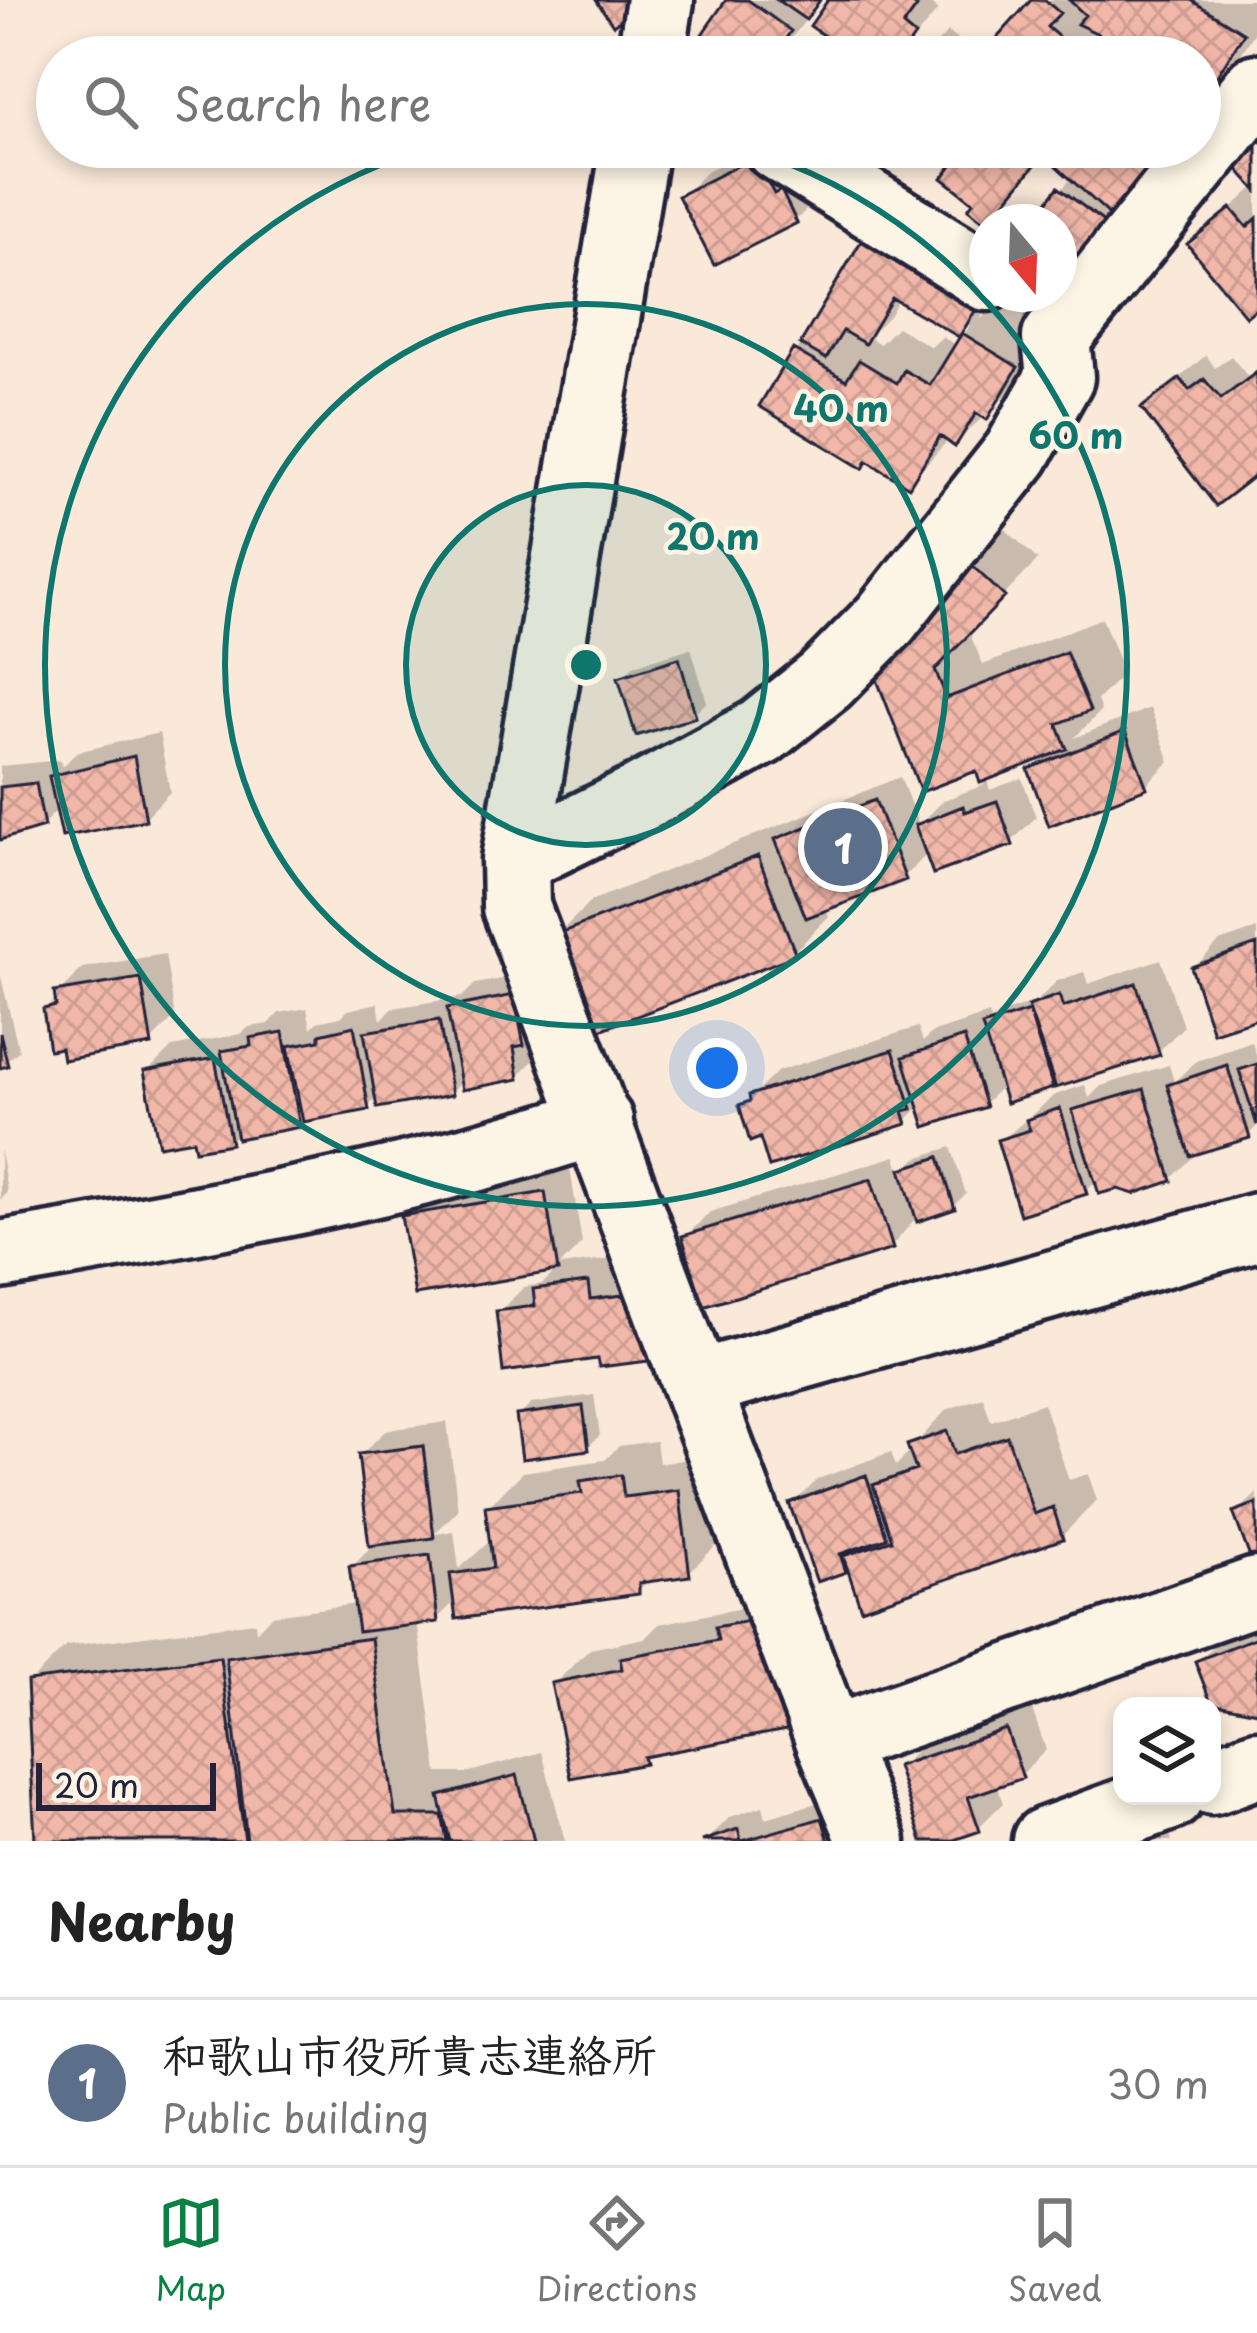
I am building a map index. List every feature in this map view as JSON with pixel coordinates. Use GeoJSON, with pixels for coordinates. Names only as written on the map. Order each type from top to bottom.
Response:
{"type":"FeatureCollection","features":[{"type":"Feature","properties":{"kind":"street"},"geometry":{"type":"LineString","coordinates":[[654,36],[660,0]]}},
{"type":"Feature","properties":{"kind":"street"},"geometry":{"type":"LineString","coordinates":[[1221,137],[1256,94]]}},
{"type":"Feature","properties":{"kind":"street"},"geometry":{"type":"LineString","coordinates":[[631,168],[515,860],[516,907],[830,1741],[872,1841]]}},
{"type":"Feature","properties":{"kind":"street"},"geometry":{"type":"LineString","coordinates":[[812,168],[969,266]]}},
{"type":"Feature","properties":{"kind":"street"},"geometry":{"type":"LineString","coordinates":[[1056,338],[1195,168]]}},
{"type":"Feature","properties":{"kind":"street"},"geometry":{"type":"LineString","coordinates":[[515,860],[635,802],[761,732],[826,680],[885,620],[1017,453],[1060,376],[1056,338],[1026,312]]}},
{"type":"Feature","properties":{"kind":"street"},"geometry":{"type":"LineString","coordinates":[[0,1256],[183,1224],[502,1153],[599,1121]]}},
{"type":"Feature","properties":{"kind":"street"},"geometry":{"type":"LineString","coordinates":[[698,1384],[1257,1227]]}},
{"type":"Feature","properties":{"kind":"street"},"geometry":{"type":"LineString","coordinates":[[830,1741],[1257,1591]]}},
{"type":"Feature","properties":{"kind":"street"},"geometry":{"type":"LineString","coordinates":[[1221,1778],[1257,1764]]}},
{"type":"Feature","properties":{"kind":"street"},"geometry":{"type":"LineString","coordinates":[[1046,1841],[1145,1805]]}},
{"type":"Feature","properties":{"kind":"building"},"geometry":{"type":"Polygon","coordinates":[[[596,0],[633,0],[638,8],[613,25],[596,0]]]}},
{"type":"Feature","properties":{"kind":"building"},"geometry":{"type":"Polygon","coordinates":[[[726,0],[748,0],[791,31],[788,36],[701,36],[726,0]]]}},
{"type":"Feature","properties":{"kind":"building"},"geometry":{"type":"Polygon","coordinates":[[[777,0],[820,0],[806,20],[777,0]]]}},
{"type":"Feature","properties":{"kind":"building"},"geometry":{"type":"Polygon","coordinates":[[[828,0],[908,0],[917,7],[903,26],[915,36],[824,36],[810,26],[828,0]]]}},
{"type":"Feature","properties":{"kind":"building"},"geometry":{"type":"Polygon","coordinates":[[[1031,0],[1045,0],[1060,13],[1047,27],[1058,36],[999,36],[1031,0]]]}},
{"type":"Feature","properties":{"kind":"building"},"geometry":{"type":"Polygon","coordinates":[[[1069,0],[1191,0],[1244,33],[1221,70],[1221,36],[1103,36],[1077,24],[1085,15],[1069,0]]]}},
{"type":"Feature","properties":{"kind":"building"},"geometry":{"type":"Polygon","coordinates":[[[1257,133],[1257,191],[1228,158],[1257,133]]]}},
{"type":"Feature","properties":{"kind":"building"},"geometry":{"type":"Polygon","coordinates":[[[733,168],[761,168],[774,194],[781,190],[797,223],[714,265],[678,196],[733,168]]]}},
{"type":"Feature","properties":{"kind":"building"},"geometry":{"type":"Polygon","coordinates":[[[950,168],[1033,168],[1003,204],[973,202],[942,178],[950,168]]]}},
{"type":"Feature","properties":{"kind":"building"},"geometry":{"type":"Polygon","coordinates":[[[1058,168],[1172,168],[1121,225],[1058,168]]]}},
{"type":"Feature","properties":{"kind":"building"},"geometry":{"type":"Polygon","coordinates":[[[1058,187],[1113,229],[1077,277],[1077,204],[1045,204],[1058,187]]]}},
{"type":"Feature","properties":{"kind":"building"},"geometry":{"type":"Polygon","coordinates":[[[1231,208],[1247,227],[1257,218],[1257,308],[1246,317],[1187,244],[1231,208]]]}},
{"type":"Feature","properties":{"kind":"building"},"geometry":{"type":"Polygon","coordinates":[[[870,226],[969,285],[969,312],[974,312],[959,337],[892,298],[865,344],[843,331],[826,359],[800,344],[870,226]]]}},
{"type":"Feature","properties":{"kind":"building"},"geometry":{"type":"Polygon","coordinates":[[[962,333],[1018,367],[987,420],[976,413],[955,447],[940,436],[909,487],[867,461],[863,469],[759,406],[793,349],[846,380],[859,360],[897,383],[904,370],[930,385],[962,333]]]}},
{"type":"Feature","properties":{"kind":"building"},"geometry":{"type":"Polygon","coordinates":[[[1257,372],[1257,474],[1216,506],[1141,408],[1180,378],[1189,390],[1204,379],[1221,399],[1257,372]]]}},
{"type":"Feature","properties":{"kind":"building"},"geometry":{"type":"Polygon","coordinates":[[[963,557],[1005,597],[935,670],[947,698],[1066,652],[1090,711],[1057,724],[1067,749],[980,783],[976,771],[921,792],[868,657],[963,557]]]}},
{"type":"Feature","properties":{"kind":"building"},"geometry":{"type":"Polygon","coordinates":[[[679,658],[696,717],[636,736],[618,677],[679,658]]]}},
{"type":"Feature","properties":{"kind":"building"},"geometry":{"type":"Polygon","coordinates":[[[1125,731],[1147,788],[1049,826],[1028,769],[1125,731]]]}},
{"type":"Feature","properties":{"kind":"building"},"geometry":{"type":"Polygon","coordinates":[[[134,756],[146,820],[62,837],[49,776],[134,756]]]}},
{"type":"Feature","properties":{"kind":"building"},"geometry":{"type":"Polygon","coordinates":[[[36,783],[44,827],[0,840],[0,787],[36,783]]]}},
{"type":"Feature","properties":{"kind":"building"},"geometry":{"type":"Polygon","coordinates":[[[875,800],[906,880],[806,918],[775,839],[875,800]]]}},
{"type":"Feature","properties":{"kind":"building"},"geometry":{"type":"Polygon","coordinates":[[[997,801],[1013,845],[933,874],[915,825],[963,806],[965,812],[997,801]]]}},
{"type":"Feature","properties":{"kind":"building"},"geometry":{"type":"Polygon","coordinates":[[[758,856],[796,955],[590,1034],[552,936],[758,856]]]}},
{"type":"Feature","properties":{"kind":"building"},"geometry":{"type":"Polygon","coordinates":[[[1257,944],[1257,1019],[1213,1033],[1191,967],[1257,944]]]}},
{"type":"Feature","properties":{"kind":"building"},"geometry":{"type":"Polygon","coordinates":[[[141,978],[152,1045],[63,1060],[61,1048],[49,1050],[43,1009],[56,1006],[54,992],[141,978]]]}},
{"type":"Feature","properties":{"kind":"building"},"geometry":{"type":"Polygon","coordinates":[[[1136,983],[1160,1055],[1056,1088],[1028,1006],[1059,995],[1063,1007],[1136,983]]]}},
{"type":"Feature","properties":{"kind":"building"},"geometry":{"type":"Polygon","coordinates":[[[514,995],[524,1045],[514,1047],[519,1079],[462,1090],[447,1008],[514,995]]]}},
{"type":"Feature","properties":{"kind":"building"},"geometry":{"type":"Polygon","coordinates":[[[1029,1011],[1053,1088],[1006,1103],[982,1026],[1029,1011]]]}},
{"type":"Feature","properties":{"kind":"building"},"geometry":{"type":"Polygon","coordinates":[[[439,1020],[452,1095],[377,1108],[364,1032],[439,1020]]]}},
{"type":"Feature","properties":{"kind":"building"},"geometry":{"type":"Polygon","coordinates":[[[354,1026],[369,1110],[303,1122],[288,1046],[354,1026]]]}},
{"type":"Feature","properties":{"kind":"building"},"geometry":{"type":"Polygon","coordinates":[[[283,1032],[300,1127],[237,1139],[221,1051],[251,1046],[250,1038],[283,1032]]]}},
{"type":"Feature","properties":{"kind":"building"},"geometry":{"type":"Polygon","coordinates":[[[0,1033],[8,1066],[0,1068],[0,1033]]]}},
{"type":"Feature","properties":{"kind":"building"},"geometry":{"type":"Polygon","coordinates":[[[964,1037],[986,1107],[925,1127],[903,1057],[964,1037]]]}},
{"type":"Feature","properties":{"kind":"building"},"geometry":{"type":"Polygon","coordinates":[[[893,1050],[912,1109],[903,1111],[907,1124],[769,1167],[760,1138],[750,1142],[739,1105],[750,1101],[749,1095],[893,1050]]]}},
{"type":"Feature","properties":{"kind":"building"},"geometry":{"type":"Polygon","coordinates":[[[215,1058],[231,1144],[195,1150],[193,1140],[159,1146],[144,1071],[215,1058]]]}},
{"type":"Feature","properties":{"kind":"building"},"geometry":{"type":"Polygon","coordinates":[[[1257,1064],[1257,1125],[1239,1070],[1257,1064]]]}},
{"type":"Feature","properties":{"kind":"building"},"geometry":{"type":"Polygon","coordinates":[[[1227,1065],[1250,1138],[1190,1156],[1167,1085],[1227,1065]]]}},
{"type":"Feature","properties":{"kind":"building"},"geometry":{"type":"Polygon","coordinates":[[[1144,1089],[1172,1181],[1134,1194],[1118,1189],[1099,1194],[1072,1110],[1144,1089]]]}},
{"type":"Feature","properties":{"kind":"building"},"geometry":{"type":"Polygon","coordinates":[[[1060,1108],[1087,1194],[1020,1215],[997,1140],[1030,1130],[1026,1120],[1060,1108]]]}},
{"type":"Feature","properties":{"kind":"building"},"geometry":{"type":"Polygon","coordinates":[[[939,1157],[955,1209],[917,1222],[901,1169],[939,1157]]]}},
{"type":"Feature","properties":{"kind":"building"},"geometry":{"type":"Polygon","coordinates":[[[871,1179],[893,1249],[703,1307],[682,1236],[871,1179]]]}},
{"type":"Feature","properties":{"kind":"building"},"geometry":{"type":"Polygon","coordinates":[[[545,1192],[558,1271],[415,1295],[401,1216],[545,1192]]]}},
{"type":"Feature","properties":{"kind":"building"},"geometry":{"type":"Polygon","coordinates":[[[588,1282],[590,1299],[640,1293],[649,1361],[599,1367],[597,1359],[503,1372],[496,1311],[535,1306],[533,1289],[588,1282]]]}},
{"type":"Feature","properties":{"kind":"building"},"geometry":{"type":"Polygon","coordinates":[[[583,1406],[589,1450],[522,1459],[516,1415],[583,1406]]]}},
{"type":"Feature","properties":{"kind":"building"},"geometry":{"type":"Polygon","coordinates":[[[947,1431],[955,1454],[1007,1436],[1034,1514],[1053,1507],[1063,1539],[861,1609],[843,1556],[892,1540],[873,1485],[916,1470],[907,1445],[947,1431]]]}},
{"type":"Feature","properties":{"kind":"building"},"geometry":{"type":"Polygon","coordinates":[[[423,1446],[434,1538],[369,1546],[358,1454],[423,1446]]]}},
{"type":"Feature","properties":{"kind":"building"},"geometry":{"type":"Polygon","coordinates":[[[621,1475],[624,1497],[679,1490],[690,1576],[639,1583],[639,1594],[456,1619],[450,1574],[493,1568],[485,1506],[582,1493],[580,1481],[621,1475]]]}},
{"type":"Feature","properties":{"kind":"building"},"geometry":{"type":"Polygon","coordinates":[[[866,1475],[887,1538],[840,1554],[846,1572],[817,1582],[789,1503],[866,1475]]]}},
{"type":"Feature","properties":{"kind":"building"},"geometry":{"type":"Polygon","coordinates":[[[1257,1503],[1257,1558],[1251,1560],[1233,1512],[1257,1503]]]}},
{"type":"Feature","properties":{"kind":"building"},"geometry":{"type":"Polygon","coordinates":[[[430,1555],[438,1622],[358,1632],[349,1566],[430,1555]]]}},
{"type":"Feature","properties":{"kind":"building"},"geometry":{"type":"Polygon","coordinates":[[[755,1620],[791,1729],[643,1757],[645,1764],[571,1778],[551,1683],[622,1669],[620,1658],[718,1640],[715,1627],[755,1620]]]}},
{"type":"Feature","properties":{"kind":"building"},"geometry":{"type":"Polygon","coordinates":[[[1257,1637],[1257,1712],[1221,1705],[1221,1697],[1209,1697],[1195,1661],[1257,1637]]]}},
{"type":"Feature","properties":{"kind":"building"},"geometry":{"type":"Polygon","coordinates":[[[371,1638],[395,1815],[442,1815],[447,1841],[247,1841],[226,1658],[371,1638]]]}},
{"type":"Feature","properties":{"kind":"building"},"geometry":{"type":"Polygon","coordinates":[[[220,1657],[245,1841],[35,1841],[27,1681],[220,1657]]]}},
{"type":"Feature","properties":{"kind":"building"},"geometry":{"type":"Polygon","coordinates":[[[1006,1729],[1023,1778],[968,1797],[980,1831],[951,1841],[922,1841],[897,1766],[1006,1729]]]}},
{"type":"Feature","properties":{"kind":"building"},"geometry":{"type":"Polygon","coordinates":[[[517,1775],[534,1841],[450,1841],[439,1796],[517,1775]]]}},
{"type":"Feature","properties":{"kind":"building"},"geometry":{"type":"Polygon","coordinates":[[[822,1818],[829,1841],[742,1841],[822,1818]]]}},
{"type":"Feature","properties":{"kind":"building"},"geometry":{"type":"Polygon","coordinates":[[[738,1829],[741,1841],[702,1841],[738,1829]]]}},
{"type":"Feature","properties":{"kind":"place","name":"和歌山市役所貴志連絡所"},"geometry":{"type":"Point","coordinates":[843,847]}}]}
